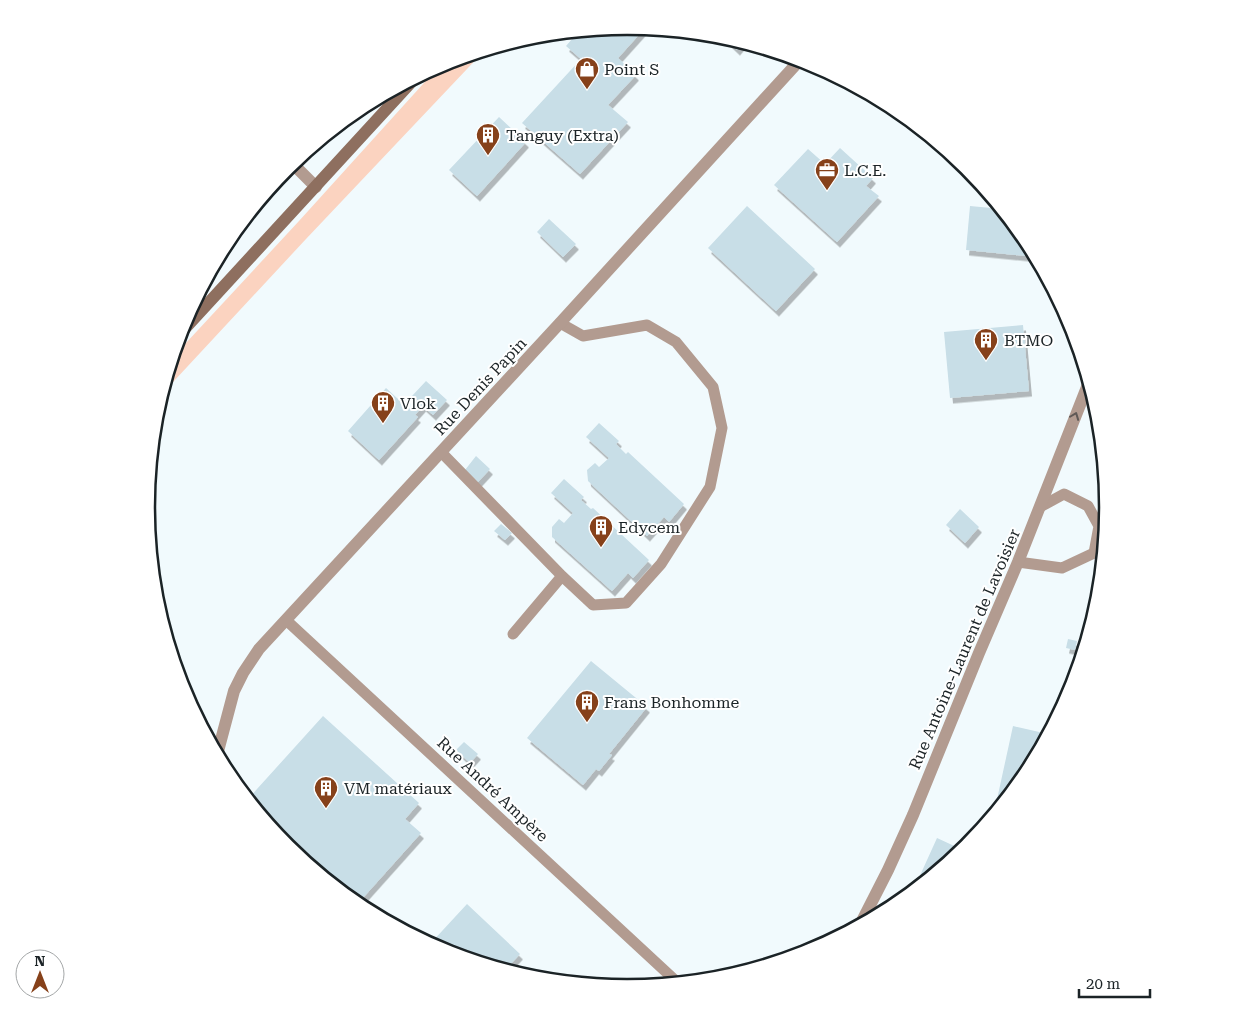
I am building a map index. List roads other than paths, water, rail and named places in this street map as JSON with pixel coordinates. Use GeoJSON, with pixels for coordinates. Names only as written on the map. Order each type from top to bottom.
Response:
{"type":"FeatureCollection","features":[{"type":"Feature","properties":{"kind":"main road"},"geometry":{"type":"LineString","coordinates":[[194,320],[404,91]]}},
{"type":"Feature","properties":{"kind":"street","name":"Rue Denis Papin"},"geometry":{"type":"LineString","coordinates":[[220,745],[234,691],[259,649],[795,66]]}},
{"type":"Feature","properties":{"kind":"street"},"geometry":{"type":"LineString","coordinates":[[298,169],[316,187]]}},
{"type":"Feature","properties":{"kind":"street","name":"Rue Antoine-Laurent de Lavoisier"},"geometry":{"type":"LineString","coordinates":[[865,914],[888,870],[912,815],[1018,562],[1085,393]]}},
{"type":"Feature","properties":{"kind":"lane"},"geometry":{"type":"LineString","coordinates":[[441,452],[562,576],[593,605],[626,603],[661,564],[710,487],[722,428],[713,387],[676,342],[647,325],[583,336],[560,323]]}},
{"type":"Feature","properties":{"kind":"lane"},"geometry":{"type":"LineString","coordinates":[[1040,507],[1064,494],[1088,506],[1098,525]]}},
{"type":"Feature","properties":{"kind":"lane"},"geometry":{"type":"LineString","coordinates":[[1018,562],[1062,568],[1094,553],[1098,530]]}},
{"type":"Feature","properties":{"kind":"lane"},"geometry":{"type":"LineString","coordinates":[[513,634],[562,576]]}},
{"type":"Feature","properties":{"kind":"lane","name":"Rue André Ampère"},"geometry":{"type":"LineString","coordinates":[[286,620],[671,977]]}},
{"type":"Feature","properties":{"kind":"place","name":"Point S"},"geometry":{"type":"Point","coordinates":[587,90]}},
{"type":"Feature","properties":{"kind":"place","name":"Tanguy (Extra)"},"geometry":{"type":"Point","coordinates":[488,156]}},
{"type":"Feature","properties":{"kind":"place","name":"L.C.E."},"geometry":{"type":"Point","coordinates":[827,191]}},
{"type":"Feature","properties":{"kind":"place","name":"BTMO"},"geometry":{"type":"Point","coordinates":[986,361]}},
{"type":"Feature","properties":{"kind":"place","name":"Vlok"},"geometry":{"type":"Point","coordinates":[383,424]}},
{"type":"Feature","properties":{"kind":"place","name":"Edycem"},"geometry":{"type":"Point","coordinates":[601,548]}},
{"type":"Feature","properties":{"kind":"place","name":"Frans Bonhomme"},"geometry":{"type":"Point","coordinates":[587,723]}},
{"type":"Feature","properties":{"kind":"place","name":"VM matériaux"},"geometry":{"type":"Point","coordinates":[326,809]}}]}
